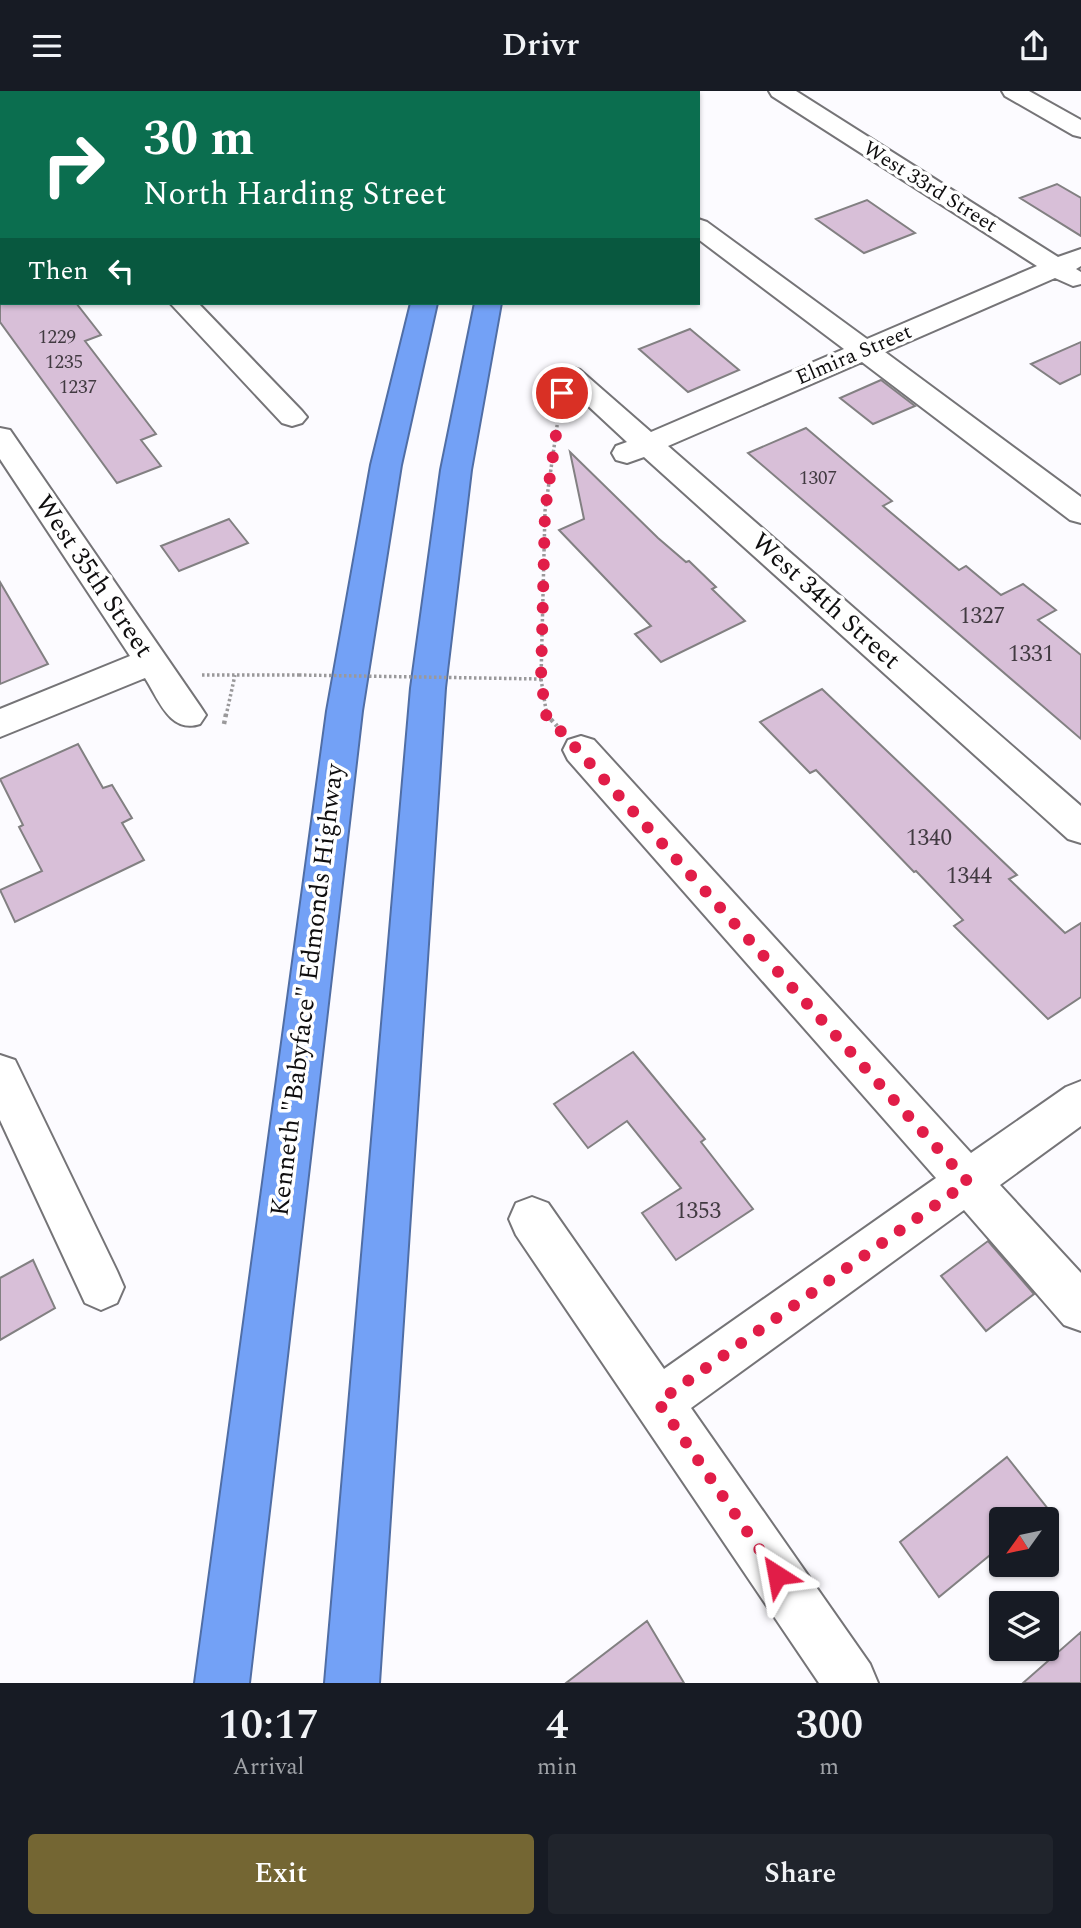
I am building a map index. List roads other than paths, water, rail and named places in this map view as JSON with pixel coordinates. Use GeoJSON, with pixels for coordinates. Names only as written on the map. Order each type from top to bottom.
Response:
{"type":"FeatureCollection","features":[{"type":"Feature","properties":{"kind":"highway","name":"Kenneth \"Babyface\" Edmonds Highway"},"geometry":{"type":"LineString","coordinates":[[222,1683],[348,675],[382,478],[424,305]]}},
{"type":"Feature","properties":{"kind":"highway"},"geometry":{"type":"LineString","coordinates":[[352,1683],[426,713],[456,470],[488,305]]}},
{"type":"Feature","properties":{"kind":"street","name":"West 33rd Street"},"geometry":{"type":"LineString","coordinates":[[780,91],[1069,262],[1081,283]]}},
{"type":"Feature","properties":{"kind":"street"},"geometry":{"type":"LineString","coordinates":[[1013,91],[1081,130]]}},
{"type":"Feature","properties":{"kind":"street"},"geometry":{"type":"LineString","coordinates":[[700,228],[1081,513]]}},
{"type":"Feature","properties":{"kind":"street","name":"Elmira Street"},"geometry":{"type":"LineString","coordinates":[[638,448],[1069,262]]}},
{"type":"Feature","properties":{"kind":"street"},"geometry":{"type":"LineString","coordinates":[[185,305],[292,417]]}},
{"type":"Feature","properties":{"kind":"street","name":"West 34th Street"},"geometry":{"type":"LineString","coordinates":[[566,385],[1081,828]]}},
{"type":"Feature","properties":{"kind":"street","name":"West 35th Street"},"geometry":{"type":"LineString","coordinates":[[0,437],[188,715]]}},
{"type":"Feature","properties":{"kind":"street"},"geometry":{"type":"LineString","coordinates":[[0,724],[150,661]]}},
{"type":"Feature","properties":{"kind":"street"},"geometry":{"type":"LineString","coordinates":[[581,750],[1081,1308]]}},
{"type":"Feature","properties":{"kind":"street"},"geometry":{"type":"LineString","coordinates":[[0,1074],[101,1287]]}},
{"type":"Feature","properties":{"kind":"street"},"geometry":{"type":"LineString","coordinates":[[658,1402],[1081,1101]]}},
{"type":"Feature","properties":{"kind":"street"},"geometry":{"type":"LineString","coordinates":[[532,1219],[851,1683]]}}]}
